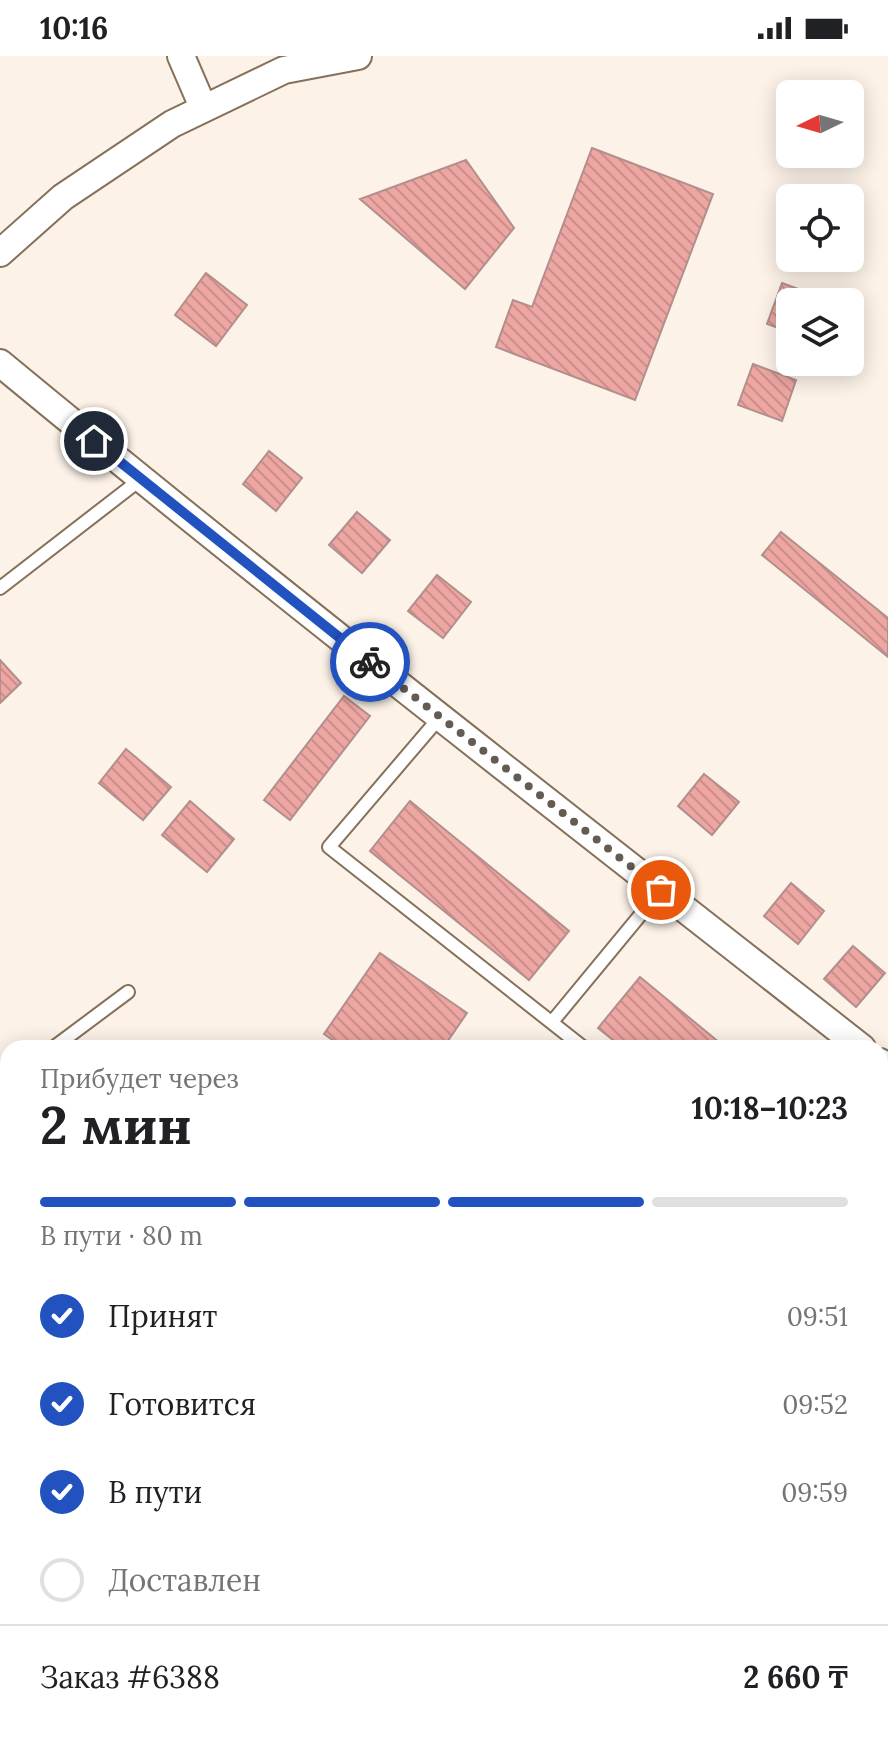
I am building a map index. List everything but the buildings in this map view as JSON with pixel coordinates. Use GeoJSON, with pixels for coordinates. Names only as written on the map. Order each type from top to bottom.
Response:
{"type":"FeatureCollection","features":[{"type":"Feature","properties":{"kind":"street"},"geometry":{"type":"LineString","coordinates":[[181,56],[203,107]]}},
{"type":"Feature","properties":{"kind":"street"},"geometry":{"type":"LineString","coordinates":[[0,253],[63,197],[172,124],[284,70],[358,56]]}},
{"type":"Feature","properties":{"kind":"street"},"geometry":{"type":"LineString","coordinates":[[0,363],[440,717],[852,1040]]}},
{"type":"Feature","properties":{"kind":"lane"},"geometry":{"type":"LineString","coordinates":[[0,588],[141,479]]}},
{"type":"Feature","properties":{"kind":"lane"},"geometry":{"type":"LineString","coordinates":[[440,717],[329,847],[574,1040]]}},
{"type":"Feature","properties":{"kind":"lane"},"geometry":{"type":"LineString","coordinates":[[552,1022],[661,890]]}},
{"type":"Feature","properties":{"kind":"lane"},"geometry":{"type":"LineString","coordinates":[[64,1040],[128,992]]}},
{"type":"Feature","properties":{"kind":"way so far"},"geometry":{"type":"LineString","coordinates":[[370,662],[661,890]]}},
{"type":"Feature","properties":{"kind":"route"},"geometry":{"type":"LineString","coordinates":[[94,441],[370,662]]}}]}
